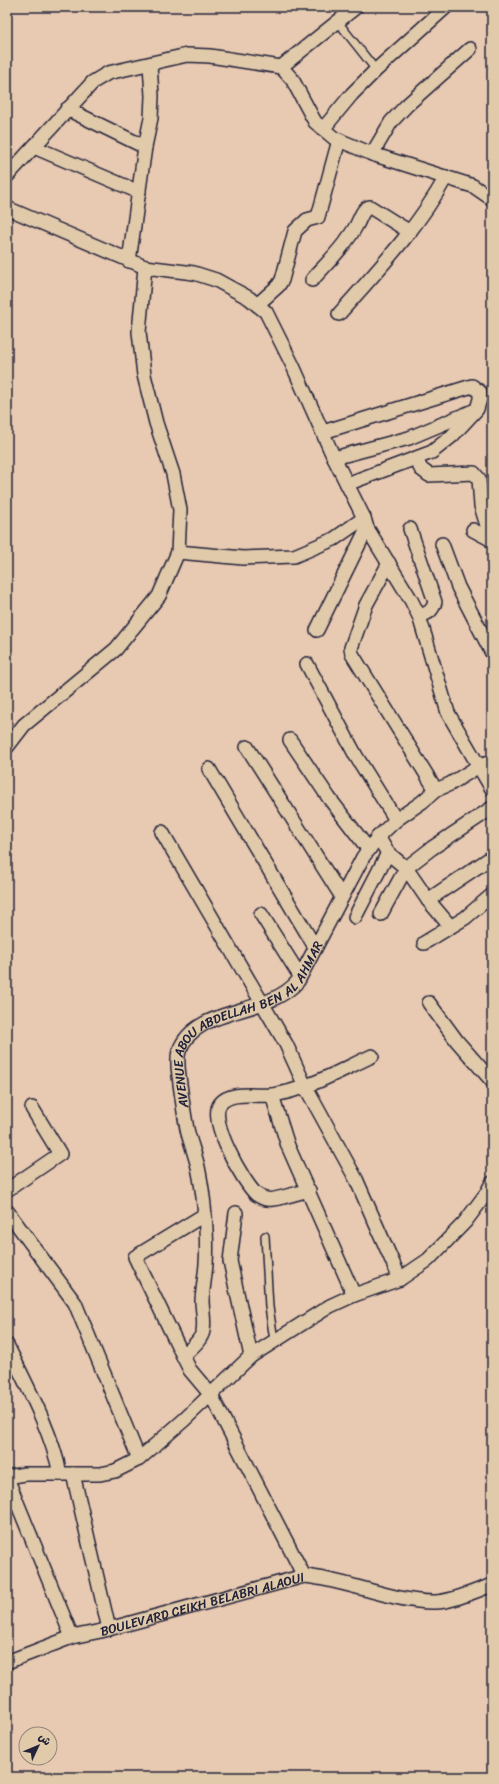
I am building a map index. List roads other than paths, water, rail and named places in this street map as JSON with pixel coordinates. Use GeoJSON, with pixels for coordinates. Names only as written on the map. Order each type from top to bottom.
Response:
{"type":"FeatureCollection","features":[{"type":"Feature","properties":{"kind":"street"},"geometry":{"type":"LineString","coordinates":[[281,67],[356,7]]}},
{"type":"Feature","properties":{"kind":"street"},"geometry":{"type":"LineString","coordinates":[[323,129],[352,94],[376,70],[446,7]]}},
{"type":"Feature","properties":{"kind":"street"},"geometry":{"type":"LineString","coordinates":[[372,154],[391,122],[407,105],[470,49]]}},
{"type":"Feature","properties":{"kind":"street"},"geometry":{"type":"LineString","coordinates":[[7,176],[93,82],[108,73],[187,55],[210,56],[281,67],[292,79],[315,122],[334,138],[372,154],[473,186],[487,188],[492,199]]}},
{"type":"Feature","properties":{"kind":"street"},"geometry":{"type":"LineString","coordinates":[[129,261],[151,111],[150,64]]}},
{"type":"Feature","properties":{"kind":"street"},"geometry":{"type":"LineString","coordinates":[[67,109],[145,147]]}},
{"type":"Feature","properties":{"kind":"street"},"geometry":{"type":"LineString","coordinates":[[257,305],[278,286],[282,280],[294,231],[307,220],[318,217],[339,140]]}},
{"type":"Feature","properties":{"kind":"street"},"geometry":{"type":"LineString","coordinates":[[34,147],[139,192]]}},
{"type":"Feature","properties":{"kind":"street"},"geometry":{"type":"LineString","coordinates":[[339,314],[410,232],[434,199],[446,177]]}},
{"type":"Feature","properties":{"kind":"street"},"geometry":{"type":"LineString","coordinates":[[312,280],[351,233],[364,209],[367,207],[370,207],[410,232]]}},
{"type":"Feature","properties":{"kind":"street"},"geometry":{"type":"LineString","coordinates":[[7,208],[145,267],[194,273],[216,280],[249,298],[266,312],[293,366],[334,458],[366,523],[419,616],[448,713],[492,789]]}},
{"type":"Feature","properties":{"kind":"street"},"geometry":{"type":"LineString","coordinates":[[7,747],[24,725],[116,649],[160,596],[178,552],[180,510],[173,474],[156,422],[146,382],[139,332],[145,267]]}},
{"type":"Feature","properties":{"kind":"street"},"geometry":{"type":"LineString","coordinates":[[323,432],[472,386],[480,392],[480,399],[477,409],[452,436],[432,452],[416,460],[347,484]]}},
{"type":"Feature","properties":{"kind":"street"},"geometry":{"type":"LineString","coordinates":[[334,458],[409,438],[477,409]]}},
{"type":"Feature","properties":{"kind":"street"},"geometry":{"type":"LineString","coordinates":[[416,460],[421,469],[429,475],[474,473],[479,479],[481,506],[492,540]]}},
{"type":"Feature","properties":{"kind":"street"},"geometry":{"type":"LineString","coordinates":[[178,552],[243,558],[294,556],[334,539],[366,523]]}},
{"type":"Feature","properties":{"kind":"street"},"geometry":{"type":"LineString","coordinates":[[317,630],[366,523]]}},
{"type":"Feature","properties":{"kind":"street"},"geometry":{"type":"LineString","coordinates":[[410,529],[435,602],[433,609],[430,612],[419,616]]}},
{"type":"Feature","properties":{"kind":"street"},"geometry":{"type":"LineString","coordinates":[[473,530],[492,540]]}},
{"type":"Feature","properties":{"kind":"street"},"geometry":{"type":"LineString","coordinates":[[442,544],[458,587],[492,653]]}},
{"type":"Feature","properties":{"kind":"street"},"geometry":{"type":"LineString","coordinates":[[389,564],[366,605],[351,648],[352,654],[436,790]]}},
{"type":"Feature","properties":{"kind":"street"},"geometry":{"type":"LineString","coordinates":[[308,664],[356,756],[396,820]]}},
{"type":"Feature","properties":{"kind":"street"},"geometry":{"type":"LineString","coordinates":[[290,740],[329,798],[368,850]]}},
{"type":"Feature","properties":{"kind":"street"},"geometry":{"type":"LineString","coordinates":[[247,747],[342,897]]}},
{"type":"Feature","properties":{"kind":"street","name":"AVENUE ABOU ABDELLAH BEN AL AHMAR"},"geometry":{"type":"LineString","coordinates":[[183,1356],[200,1339],[203,1331],[202,1301],[206,1263],[204,1215],[198,1168],[187,1129],[178,1069],[179,1051],[193,1030],[205,1022],[264,1004],[287,992],[293,987],[368,850],[378,837],[396,820],[436,790],[450,784],[479,766],[492,762]]}},
{"type":"Feature","properties":{"kind":"street"},"geometry":{"type":"LineString","coordinates":[[209,769],[315,947]]}},
{"type":"Feature","properties":{"kind":"street"},"geometry":{"type":"LineString","coordinates":[[381,914],[406,868],[432,848],[492,808]]}},
{"type":"Feature","properties":{"kind":"street"},"geometry":{"type":"LineString","coordinates":[[162,832],[264,1004],[286,1044],[305,1086],[356,1178],[400,1279]]}},
{"type":"Feature","properties":{"kind":"street"},"geometry":{"type":"LineString","coordinates":[[378,837],[388,853],[406,868],[428,900],[450,926]]}},
{"type":"Feature","properties":{"kind":"street"},"geometry":{"type":"LineString","coordinates":[[355,918],[388,853]]}},
{"type":"Feature","properties":{"kind":"street"},"geometry":{"type":"LineString","coordinates":[[428,900],[492,857]]}},
{"type":"Feature","properties":{"kind":"street"},"geometry":{"type":"LineString","coordinates":[[424,943],[465,918],[492,895]]}},
{"type":"Feature","properties":{"kind":"street"},"geometry":{"type":"LineString","coordinates":[[261,914],[300,976]]}},
{"type":"Feature","properties":{"kind":"street"},"geometry":{"type":"LineString","coordinates":[[429,1003],[457,1040],[492,1081]]}},
{"type":"Feature","properties":{"kind":"street"},"geometry":{"type":"LineString","coordinates":[[309,1190],[268,1200],[257,1195],[229,1152],[217,1117],[220,1105],[226,1099],[251,1094],[272,1095],[305,1086],[372,1056]]}},
{"type":"Feature","properties":{"kind":"street"},"geometry":{"type":"LineString","coordinates":[[272,1095],[288,1146],[309,1190],[354,1295]]}},
{"type":"Feature","properties":{"kind":"street"},"geometry":{"type":"LineString","coordinates":[[7,1190],[60,1154],[32,1108]]}},
{"type":"Feature","properties":{"kind":"street"},"geometry":{"type":"LineString","coordinates":[[72,1637],[7,1478],[25,1474],[100,1474],[115,1470],[139,1459],[211,1395],[251,1356],[274,1340],[330,1306],[354,1295],[400,1279],[428,1260],[488,1200],[492,1183]]}},
{"type":"Feature","properties":{"kind":"street"},"geometry":{"type":"LineString","coordinates":[[7,1211],[75,1303],[139,1459]]}},
{"type":"Feature","properties":{"kind":"street"},"geometry":{"type":"LineString","coordinates":[[236,1213],[230,1262],[251,1356]]}},
{"type":"Feature","properties":{"kind":"street"},"geometry":{"type":"LineString","coordinates":[[204,1215],[135,1256],[190,1370],[211,1395],[304,1576]]}},
{"type":"Feature","properties":{"kind":"street"},"geometry":{"type":"LineString","coordinates":[[7,1345],[50,1439],[57,1458],[66,1474],[109,1629]]}},
{"type":"Feature","properties":{"kind":"street","name":"BOULEVARD CEIKH BELABRI ALAOUI"},"geometry":{"type":"LineString","coordinates":[[7,1662],[72,1637],[109,1629],[304,1576],[323,1578],[398,1597],[434,1602],[459,1597],[492,1585]]}},
{"type":"Feature","properties":{"kind":"lane"},"geometry":{"type":"LineString","coordinates":[[338,22],[376,70]]}},
{"type":"Feature","properties":{"kind":"lane"},"geometry":{"type":"LineString","coordinates":[[265,1236],[268,1307],[274,1340]]}}]}
